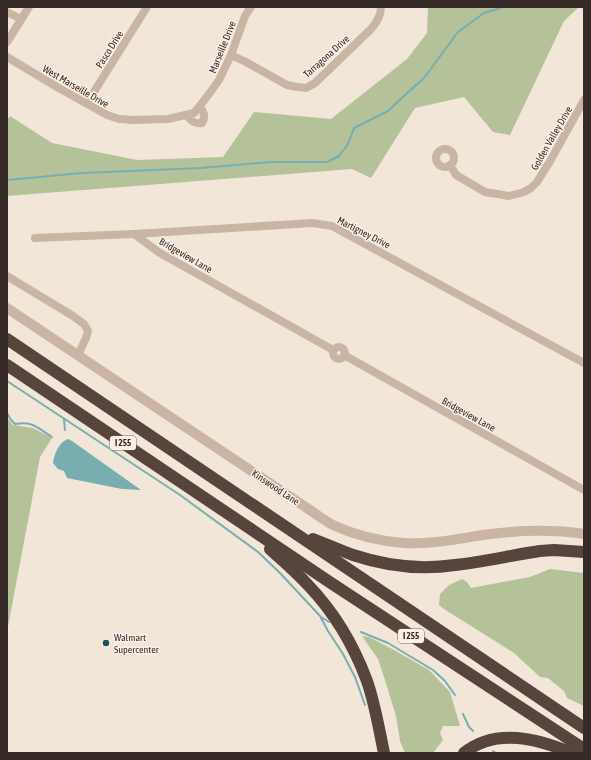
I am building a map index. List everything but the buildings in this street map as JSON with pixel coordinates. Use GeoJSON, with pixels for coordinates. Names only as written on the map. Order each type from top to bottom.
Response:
{"type":"FeatureCollection","features":[{"type":"Feature","properties":{"kind":"highway","name":"I 255"},"geometry":{"type":"LineString","coordinates":[[7,339],[584,728]]}},
{"type":"Feature","properties":{"kind":"highway","name":"I 255"},"geometry":{"type":"LineString","coordinates":[[7,365],[331,583],[584,749]]}},
{"type":"Feature","properties":{"kind":"highway"},"geometry":{"type":"LineString","coordinates":[[240,521],[291,567],[308,585],[334,616],[344,632],[367,681],[378,722],[384,753]]}},
{"type":"Feature","properties":{"kind":"highway"},"geometry":{"type":"LineString","coordinates":[[286,527],[353,555],[387,564],[409,567],[455,566],[540,551],[554,550],[584,552]]}},
{"type":"Feature","properties":{"kind":"highway"},"geometry":{"type":"LineString","coordinates":[[464,753],[483,742],[507,738],[534,740],[572,753]]}},
{"type":"Feature","properties":{"kind":"street"},"geometry":{"type":"LineString","coordinates":[[7,42],[29,7]]}},
{"type":"Feature","properties":{"kind":"street","name":"Pasco Drive"},"geometry":{"type":"LineString","coordinates":[[86,103],[147,7]]}},
{"type":"Feature","properties":{"kind":"street","name":"Marseille Drive"},"geometry":{"type":"LineString","coordinates":[[194,112],[219,80],[231,55],[245,16],[251,7]]}},
{"type":"Feature","properties":{"kind":"street","name":"Tarragona Drive"},"geometry":{"type":"LineString","coordinates":[[231,55],[287,85],[306,88],[315,82],[371,29],[378,21],[381,10]]}},
{"type":"Feature","properties":{"kind":"street"},"geometry":{"type":"LineString","coordinates":[[7,12],[21,19]]}},
{"type":"Feature","properties":{"kind":"street","name":"West Marseille Drive"},"geometry":{"type":"LineString","coordinates":[[7,57],[107,115],[119,119],[168,119],[194,112]]}},
{"type":"Feature","properties":{"kind":"street","name":"Golden Valley Drive"},"geometry":{"type":"LineString","coordinates":[[450,166],[456,175],[485,192],[509,196],[524,192],[531,188],[549,163],[584,100]]}},
{"type":"Feature","properties":{"kind":"street","name":"Martigney Drive"},"geometry":{"type":"LineString","coordinates":[[35,238],[134,234],[313,223],[332,226],[584,364]]}},
{"type":"Feature","properties":{"kind":"street","name":"Bridgeview Lane"},"geometry":{"type":"LineString","coordinates":[[134,234],[160,253],[334,350],[334,357],[340,358],[344,355],[584,490]]}},
{"type":"Feature","properties":{"kind":"street"},"geometry":{"type":"LineString","coordinates":[[7,276],[84,324],[88,331],[78,355]]}},
{"type":"Feature","properties":{"kind":"street","name":"Kinswood Lane"},"geometry":{"type":"LineString","coordinates":[[7,308],[335,526],[379,540],[403,543],[458,540],[489,534],[527,530],[556,530],[584,534]]}},
{"type":"Feature","properties":{"kind":"green space"},"geometry":{"type":"Polygon","coordinates":[[[428,7],[579,7],[564,21],[510,135],[493,132],[464,97],[415,108],[371,178],[352,169],[7,196],[7,120],[10,116],[52,143],[137,160],[223,157],[254,112],[331,119],[407,59],[427,33],[428,7]]]}},
{"type":"Feature","properties":{"kind":"green space"},"geometry":{"type":"Polygon","coordinates":[[[7,418],[13,425],[33,428],[52,438],[40,457],[7,632],[7,418]]]}},
{"type":"Feature","properties":{"kind":"green space"},"geometry":{"type":"Polygon","coordinates":[[[550,569],[584,573],[584,706],[567,698],[564,691],[548,678],[540,677],[514,653],[439,605],[440,594],[449,585],[462,579],[467,582],[471,588],[530,577],[550,569]]]}},
{"type":"Feature","properties":{"kind":"green space"},"geometry":{"type":"Polygon","coordinates":[[[362,636],[369,637],[429,670],[450,692],[460,726],[443,726],[440,733],[443,740],[433,753],[405,753],[400,741],[396,716],[378,659],[362,636]]]}},
{"type":"Feature","properties":{"kind":"water"},"geometry":{"type":"Polygon","coordinates":[[[68,439],[141,490],[122,489],[67,478],[64,471],[58,469],[53,463],[54,456],[58,449],[62,443],[68,439]]]}},
{"type":"Feature","properties":{"kind":"waterway"},"geometry":{"type":"LineString","coordinates":[[7,180],[82,173],[201,168],[271,162],[327,162],[339,156],[348,144],[354,128],[388,111],[424,78],[458,32],[484,13],[504,7]]}},
{"type":"Feature","properties":{"kind":"waterway"},"geometry":{"type":"LineString","coordinates":[[7,381],[180,495],[258,552],[321,617],[329,622]]}},
{"type":"Feature","properties":{"kind":"waterway"},"geometry":{"type":"LineString","coordinates":[[7,413],[15,424],[31,424],[52,437]]}},
{"type":"Feature","properties":{"kind":"waterway"},"geometry":{"type":"LineString","coordinates":[[64,419],[65,430]]}},
{"type":"Feature","properties":{"kind":"waterway"},"geometry":{"type":"LineString","coordinates":[[321,618],[355,677],[365,705]]}},
{"type":"Feature","properties":{"kind":"waterway"},"geometry":{"type":"LineString","coordinates":[[361,632],[388,643],[433,670],[445,681],[455,695]]}},
{"type":"Feature","properties":{"kind":"waterway"},"geometry":{"type":"LineString","coordinates":[[463,714],[469,727],[473,731]]}},
{"type":"Feature","properties":{"kind":"place","name":"Walmart Supercenter"},"geometry":{"type":"Point","coordinates":[106,643]}}]}
